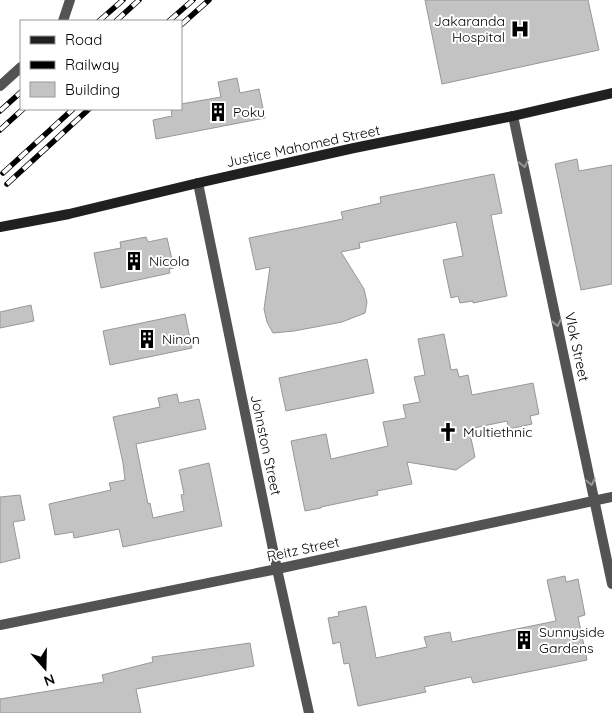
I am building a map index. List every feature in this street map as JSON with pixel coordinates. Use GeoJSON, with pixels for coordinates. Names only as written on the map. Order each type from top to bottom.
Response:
{"type":"FeatureCollection","features":[{"type":"Feature","properties":{"kind":"main road","name":"Justice Mahomed Street"},"geometry":{"type":"LineString","coordinates":[[0,227],[70,214],[354,148],[513,116],[612,93]]}},
{"type":"Feature","properties":{"kind":"street"},"geometry":{"type":"LineString","coordinates":[[62,20],[70,0]]}},
{"type":"Feature","properties":{"kind":"street"},"geometry":{"type":"LineString","coordinates":[[0,86],[20,68]]}},
{"type":"Feature","properties":{"kind":"street","name":"Vlok Street"},"geometry":{"type":"LineString","coordinates":[[513,116],[612,584]]}},
{"type":"Feature","properties":{"kind":"street","name":"Johnston Street"},"geometry":{"type":"LineString","coordinates":[[198,183],[277,569],[309,713]]}},
{"type":"Feature","properties":{"kind":"street","name":"Reitz Street"},"geometry":{"type":"LineString","coordinates":[[0,625],[277,569],[612,497]]}},
{"type":"Feature","properties":{"kind":"building","name":"Jakaranda Hospital"},"geometry":{"type":"Polygon","coordinates":[[[425,0],[588,0],[599,50],[442,84],[425,0]]]}},
{"type":"Feature","properties":{"kind":"building","name":"Poku"},"geometry":{"type":"Polygon","coordinates":[[[237,78],[240,93],[259,89],[265,118],[156,139],[153,120],[172,116],[171,110],[182,110],[182,104],[221,97],[218,82],[237,78]]]}},
{"type":"Feature","properties":{"kind":"building"},"geometry":{"type":"Polygon","coordinates":[[[577,159],[579,171],[612,165],[612,284],[581,290],[555,164],[577,159]]]}},
{"type":"Feature","properties":{"kind":"building"},"geometry":{"type":"Polygon","coordinates":[[[494,174],[502,213],[491,215],[507,296],[473,303],[473,301],[460,303],[458,296],[451,298],[443,260],[463,256],[456,222],[359,243],[360,248],[341,252],[364,289],[367,302],[365,313],[342,322],[273,333],[267,322],[264,309],[270,267],[256,270],[249,238],[343,219],[341,212],[381,203],[380,197],[494,174]]]}},
{"type":"Feature","properties":{"kind":"building","name":"Nicola"},"geometry":{"type":"Polygon","coordinates":[[[146,237],[148,242],[167,238],[174,268],[169,269],[170,273],[101,288],[94,253],[121,248],[120,242],[146,237]]]}},
{"type":"Feature","properties":{"kind":"building"},"geometry":{"type":"Polygon","coordinates":[[[31,305],[34,321],[0,328],[0,312],[31,305]]]}},
{"type":"Feature","properties":{"kind":"building","name":"Ninon"},"geometry":{"type":"Polygon","coordinates":[[[185,314],[192,348],[110,365],[103,331],[185,314]]]}},
{"type":"Feature","properties":{"kind":"building"},"geometry":{"type":"Polygon","coordinates":[[[444,334],[451,370],[457,369],[459,377],[468,375],[472,395],[533,383],[539,414],[530,416],[532,424],[509,429],[507,421],[469,429],[475,457],[456,470],[407,462],[412,484],[377,491],[378,495],[305,511],[291,441],[326,434],[331,459],[388,446],[383,422],[406,418],[403,405],[420,402],[414,377],[425,375],[418,339],[444,334]]]}},
{"type":"Feature","properties":{"kind":"building"},"geometry":{"type":"Polygon","coordinates":[[[367,359],[374,393],[286,411],[279,378],[367,359]]]}},
{"type":"Feature","properties":{"kind":"building"},"geometry":{"type":"Polygon","coordinates":[[[177,394],[179,403],[199,399],[206,429],[136,444],[148,504],[150,503],[153,518],[184,511],[181,495],[184,494],[179,470],[209,463],[222,526],[123,547],[119,529],[74,538],[73,532],[55,535],[49,504],[111,490],[109,483],[125,480],[113,417],[160,407],[158,398],[177,394]]]}},
{"type":"Feature","properties":{"kind":"building"},"geometry":{"type":"Polygon","coordinates":[[[20,495],[25,520],[13,522],[20,558],[0,563],[0,497],[20,495]]]}},
{"type":"Feature","properties":{"kind":"building","name":"Sunnyside Gardens"},"geometry":{"type":"Polygon","coordinates":[[[565,576],[566,582],[578,579],[585,615],[578,617],[587,660],[473,683],[471,677],[424,687],[426,692],[358,706],[349,663],[344,664],[340,642],[333,644],[328,618],[339,616],[338,612],[366,606],[376,658],[427,647],[424,637],[450,632],[452,642],[556,621],[547,580],[565,576]]]}},
{"type":"Feature","properties":{"kind":"building"},"geometry":{"type":"Polygon","coordinates":[[[250,643],[254,666],[136,689],[141,713],[0,713],[0,699],[104,682],[102,675],[153,662],[152,657],[250,643]]]}},
{"type":"Feature","properties":{"kind":"railway"},"geometry":{"type":"LineString","coordinates":[[100,20],[123,0]]}},
{"type":"Feature","properties":{"kind":"railway"},"geometry":{"type":"LineString","coordinates":[[117,20],[139,0]]}},
{"type":"Feature","properties":{"kind":"railway"},"geometry":{"type":"LineString","coordinates":[[170,20],[193,0]]}},
{"type":"Feature","properties":{"kind":"railway"},"geometry":{"type":"LineString","coordinates":[[182,24],[209,0]]}},
{"type":"Feature","properties":{"kind":"railway"},"geometry":{"type":"LineString","coordinates":[[0,111],[20,93]]}},
{"type":"Feature","properties":{"kind":"railway"},"geometry":{"type":"LineString","coordinates":[[0,130],[22,110]]}},
{"type":"Feature","properties":{"kind":"railway"},"geometry":{"type":"LineString","coordinates":[[3,173],[72,110]]}},
{"type":"Feature","properties":{"kind":"railway"},"geometry":{"type":"LineString","coordinates":[[7,184],[88,110]]}},
{"type":"Feature","properties":{"kind":"place","name":"Jakaranda Hospital"},"geometry":{"type":"Point","coordinates":[520,29]}},
{"type":"Feature","properties":{"kind":"place","name":"Poku"},"geometry":{"type":"Point","coordinates":[218,112]}},
{"type":"Feature","properties":{"kind":"place","name":"Nicola"},"geometry":{"type":"Point","coordinates":[134,261]}},
{"type":"Feature","properties":{"kind":"place","name":"Ninon"},"geometry":{"type":"Point","coordinates":[147,339]}},
{"type":"Feature","properties":{"kind":"place","name":"Multiethnic"},"geometry":{"type":"Point","coordinates":[448,432]}},
{"type":"Feature","properties":{"kind":"place","name":"Sunnyside Gardens"},"geometry":{"type":"Point","coordinates":[524,640]}}]}
